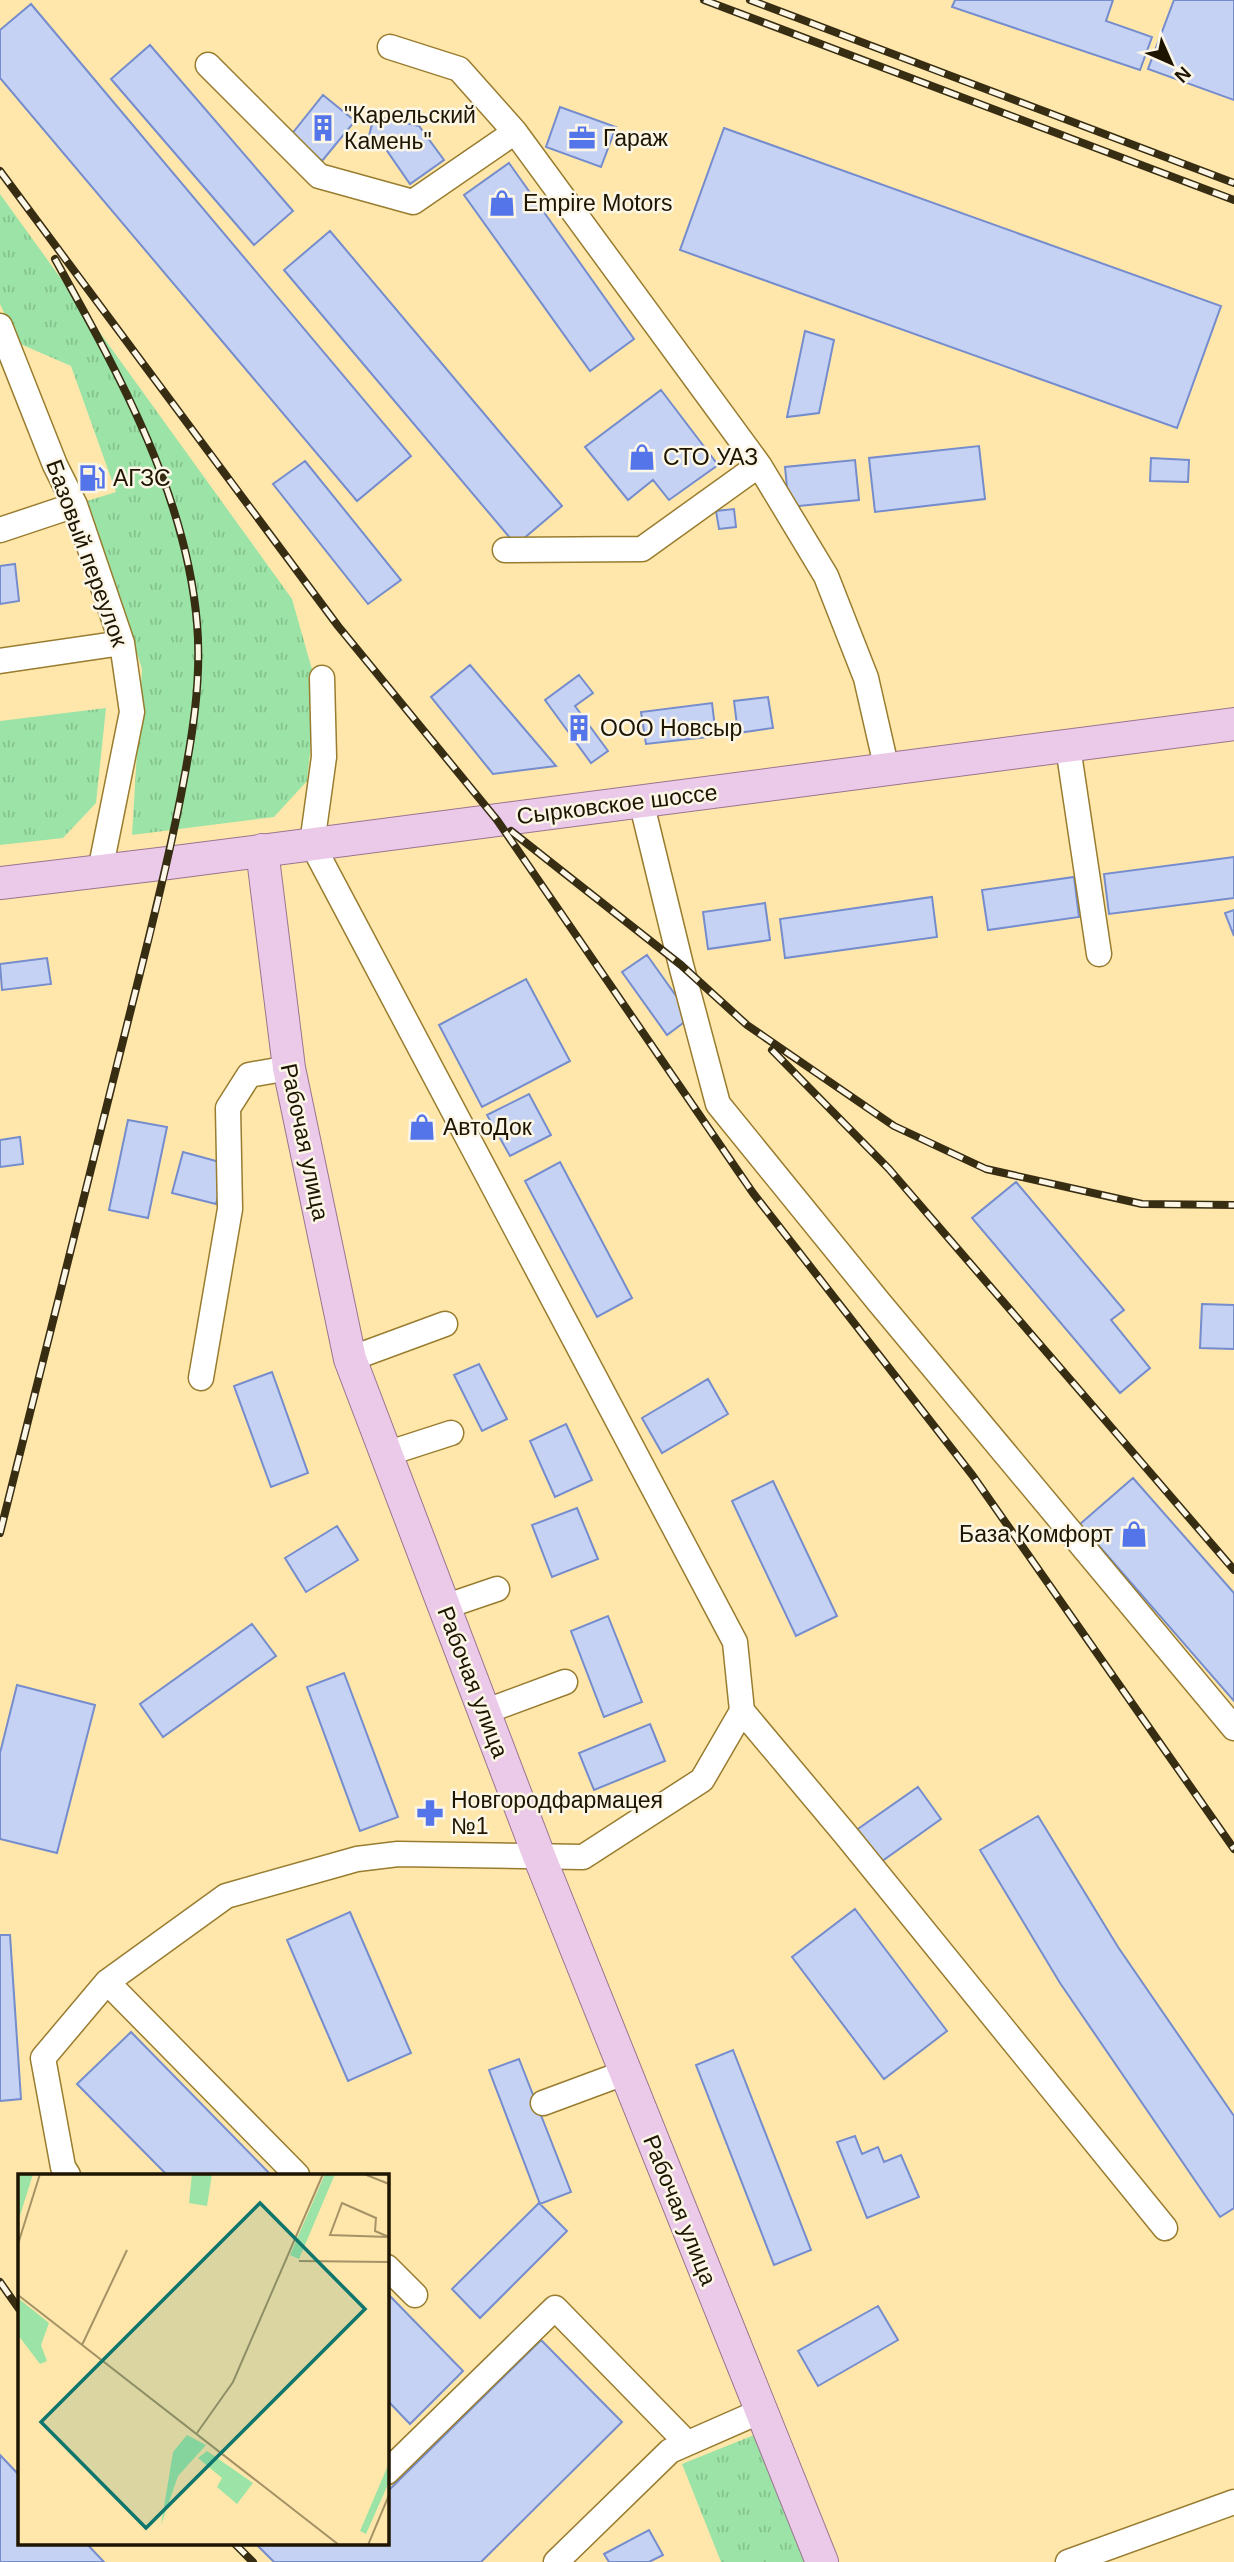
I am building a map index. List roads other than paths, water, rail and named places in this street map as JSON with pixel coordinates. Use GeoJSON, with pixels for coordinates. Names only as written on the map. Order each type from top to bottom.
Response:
{"type":"FeatureCollection","features":[{"type":"Feature","properties":{"kind":"main road","name":"Сырковское шоссе"},"geometry":{"type":"LineString","coordinates":[[0,883],[1234,724]]}},
{"type":"Feature","properties":{"kind":"main road","name":"Рабочая улица"},"geometry":{"type":"LineString","coordinates":[[262,850],[289,1068],[350,1359],[624,2073],[822,2562]]}},
{"type":"Feature","properties":{"kind":"street"},"geometry":{"type":"LineString","coordinates":[[390,47],[459,69],[515,132],[759,465],[826,576],[866,678],[887,770]]}},
{"type":"Feature","properties":{"kind":"street"},"geometry":{"type":"LineString","coordinates":[[208,65],[319,176],[413,202],[515,132]]}},
{"type":"Feature","properties":{"kind":"street","name":"Базовый переулок"},"geometry":{"type":"LineString","coordinates":[[0,326],[55,465],[75,505],[122,643],[132,712],[100,871]]}},
{"type":"Feature","properties":{"kind":"street"},"geometry":{"type":"LineString","coordinates":[[505,550],[642,549],[759,465]]}},
{"type":"Feature","properties":{"kind":"street"},"geometry":{"type":"LineString","coordinates":[[0,530],[75,505]]}},
{"type":"Feature","properties":{"kind":"street"},"geometry":{"type":"LineString","coordinates":[[0,661],[122,643]]}},
{"type":"Feature","properties":{"kind":"street"},"geometry":{"type":"LineString","coordinates":[[322,678],[324,757],[312,844],[735,1642],[742,1712],[846,1835],[1165,2228]]}},
{"type":"Feature","properties":{"kind":"street"},"geometry":{"type":"LineString","coordinates":[[1068,747],[1099,954]]}},
{"type":"Feature","properties":{"kind":"street"},"geometry":{"type":"LineString","coordinates":[[641,801],[718,1104],[931,1365],[1234,1728]]}},
{"type":"Feature","properties":{"kind":"street"},"geometry":{"type":"LineString","coordinates":[[201,1378],[230,1209],[228,1108],[249,1075],[289,1068]]}},
{"type":"Feature","properties":{"kind":"street"},"geometry":{"type":"LineString","coordinates":[[350,1359],[445,1324]]}},
{"type":"Feature","properties":{"kind":"street"},"geometry":{"type":"LineString","coordinates":[[386,1454],[451,1433]]}},
{"type":"Feature","properties":{"kind":"street"},"geometry":{"type":"LineString","coordinates":[[444,1607],[497,1589]]}},
{"type":"Feature","properties":{"kind":"street"},"geometry":{"type":"LineString","coordinates":[[484,1712],[565,1682]]}},
{"type":"Feature","properties":{"kind":"street"},"geometry":{"type":"LineString","coordinates":[[67,2174],[63,2167],[43,2058],[107,1982],[226,1896],[357,1859],[398,1854],[583,1857],[702,1780],[742,1712]]}},
{"type":"Feature","properties":{"kind":"street"},"geometry":{"type":"LineString","coordinates":[[107,1982],[296,2174]]}},
{"type":"Feature","properties":{"kind":"street"},"geometry":{"type":"LineString","coordinates":[[543,2103],[624,2073]]}},
{"type":"Feature","properties":{"kind":"street"},"geometry":{"type":"LineString","coordinates":[[388,2268],[415,2295]]}},
{"type":"Feature","properties":{"kind":"street"},"geometry":{"type":"LineString","coordinates":[[388,2471],[555,2308],[679,2447]]}},
{"type":"Feature","properties":{"kind":"street"},"geometry":{"type":"LineString","coordinates":[[556,2562],[679,2447],[761,2411]]}},
{"type":"Feature","properties":{"kind":"street"},"geometry":{"type":"LineString","coordinates":[[1068,2562],[1234,2502]]}},
{"type":"Feature","properties":{"kind":"railway"},"geometry":{"type":"LineString","coordinates":[[704,0],[1234,200]]}},
{"type":"Feature","properties":{"kind":"railway"},"geometry":{"type":"LineString","coordinates":[[750,0],[1234,183]]}},
{"type":"Feature","properties":{"kind":"railway"},"geometry":{"type":"LineString","coordinates":[[0,171],[338,626],[497,820],[753,1193],[973,1476],[1234,1849]]}},
{"type":"Feature","properties":{"kind":"railway"},"geometry":{"type":"LineString","coordinates":[[0,1533],[164,876],[189,752],[198,666],[197,623],[190,575],[164,480],[124,389],[55,259]]}},
{"type":"Feature","properties":{"kind":"railway"},"geometry":{"type":"LineString","coordinates":[[511,831],[681,965],[747,1025],[894,1126],[986,1169],[1142,1204],[1234,1205]]}},
{"type":"Feature","properties":{"kind":"railway"},"geometry":{"type":"LineString","coordinates":[[772,1050],[889,1169],[1234,1570]]}},
{"type":"Feature","properties":{"kind":"railway"},"geometry":{"type":"LineString","coordinates":[[0,2282],[18,2308]]}},
{"type":"Feature","properties":{"kind":"railway"},"geometry":{"type":"LineString","coordinates":[[235,2544],[253,2562]]}},
{"type":"Feature","properties":{"kind":"place","name":"\"Карельский Камень\""},"geometry":{"type":"Point","coordinates":[323,128]}},
{"type":"Feature","properties":{"kind":"place","name":"Гараж"},"geometry":{"type":"Point","coordinates":[582,138]}},
{"type":"Feature","properties":{"kind":"place","name":"Empire Motors"},"geometry":{"type":"Point","coordinates":[502,203]}},
{"type":"Feature","properties":{"kind":"place","name":"СТО УАЗ"},"geometry":{"type":"Point","coordinates":[642,457]}},
{"type":"Feature","properties":{"kind":"place","name":"АГЗС"},"geometry":{"type":"Point","coordinates":[92,478]}},
{"type":"Feature","properties":{"kind":"place","name":"ООО Новсыр"},"geometry":{"type":"Point","coordinates":[579,728]}},
{"type":"Feature","properties":{"kind":"place","name":"АвтоДок"},"geometry":{"type":"Point","coordinates":[422,1127]}},
{"type":"Feature","properties":{"kind":"place","name":"База Комфорт"},"geometry":{"type":"Point","coordinates":[1134,1534]}},
{"type":"Feature","properties":{"kind":"place","name":"Новгородфармацея №1"},"geometry":{"type":"Point","coordinates":[430,1813]}}]}
